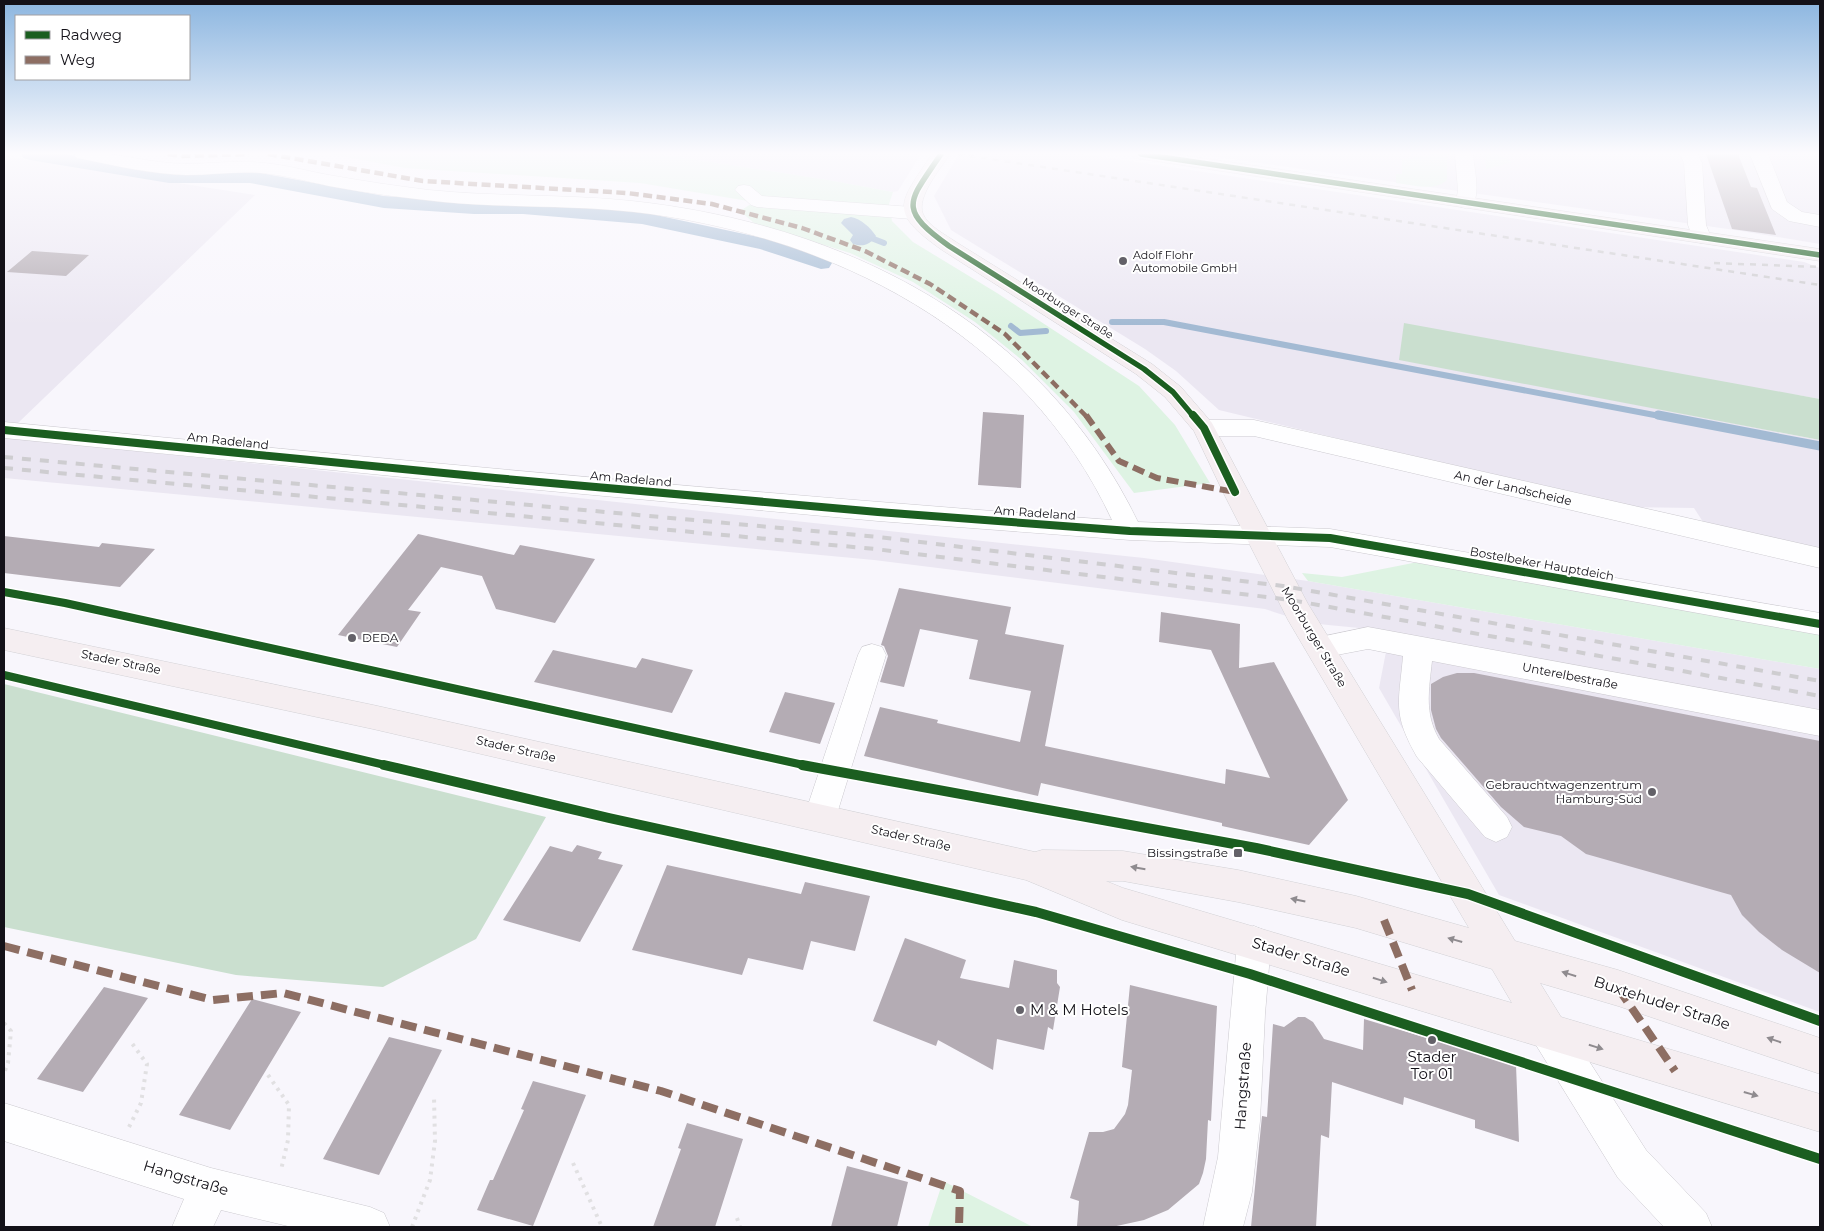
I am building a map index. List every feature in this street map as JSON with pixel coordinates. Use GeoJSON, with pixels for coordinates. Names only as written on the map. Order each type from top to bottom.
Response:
{"type":"FeatureCollection","features":[{"type":"Feature","properties":{"kind":"main road"},"geometry":{"type":"LineString","coordinates":[[1528,211],[1820,255]]}},
{"type":"Feature","properties":{"kind":"main road","name":"Moorburger Straße"},"geometry":{"type":"LineString","coordinates":[[912,213],[919,225],[938,239],[1144,369],[1173,392],[1204,428],[1298,612],[1549,1032]]}},
{"type":"Feature","properties":{"kind":"main road","name":"Stader Straße"},"geometry":{"type":"LineString","coordinates":[[4,639],[373,716],[1028,865],[1122,904],[1254,942],[1549,1032]]}},
{"type":"Feature","properties":{"kind":"main road","name":"Stader Straße"},"geometry":{"type":"LineString","coordinates":[[1028,865],[1123,866],[1238,886],[1356,912],[1502,954]]}},
{"type":"Feature","properties":{"kind":"main road","name":"Buxtehuder Straße"},"geometry":{"type":"LineString","coordinates":[[1502,954],[1712,1018],[1820,1056]]}},
{"type":"Feature","properties":{"kind":"main road"},"geometry":{"type":"LineString","coordinates":[[1549,1032],[1820,1113]]}},
{"type":"Feature","properties":{"kind":"street"},"geometry":{"type":"LineString","coordinates":[[665,211],[718,221],[773,235],[812,248],[862,268],[902,289],[947,317],[993,351],[1032,388],[1067,428],[1097,468],[1130,531]]}},
{"type":"Feature","properties":{"kind":"street"},"geometry":{"type":"LineString","coordinates":[[892,211],[912,213]]}},
{"type":"Feature","properties":{"kind":"street"},"geometry":{"type":"LineString","coordinates":[[1696,211],[1697,226],[1701,237]]}},
{"type":"Feature","properties":{"kind":"street"},"geometry":{"type":"LineString","coordinates":[[1788,211],[1796,217],[1820,222]]}},
{"type":"Feature","properties":{"kind":"street","name":"An der Landscheide"},"geometry":{"type":"LineString","coordinates":[[1204,428],[1254,428],[1820,558]]}},
{"type":"Feature","properties":{"kind":"street","name":"Am Radeland"},"geometry":{"type":"LineString","coordinates":[[4,430],[770,503],[1130,531],[1258,535]]}},
{"type":"Feature","properties":{"kind":"street","name":"Bostelbeker Hauptdeich"},"geometry":{"type":"LineString","coordinates":[[1258,535],[1330,538],[1820,624]]}},
{"type":"Feature","properties":{"kind":"street","name":"Unterelbestraße"},"geometry":{"type":"LineString","coordinates":[[1321,648],[1368,638],[1820,722]]}},
{"type":"Feature","properties":{"kind":"street"},"geometry":{"type":"LineString","coordinates":[[1418,647],[1413,708],[1420,735],[1428,748],[1496,827]]}},
{"type":"Feature","properties":{"kind":"street"},"geometry":{"type":"LineString","coordinates":[[820,817],[872,655]]}},
{"type":"Feature","properties":{"kind":"street","name":"Hangstraße"},"geometry":{"type":"LineString","coordinates":[[1222,1227],[1230,1203],[1239,1141],[1246,1059],[1250,974],[1254,942]]}},
{"type":"Feature","properties":{"kind":"street"},"geometry":{"type":"LineString","coordinates":[[1549,1032],[1632,1164],[1692,1227]]}},
{"type":"Feature","properties":{"kind":"street","name":"Hangstraße"},"geometry":{"type":"LineString","coordinates":[[4,1122],[211,1188],[370,1227]]}},
{"type":"Feature","properties":{"kind":"street"},"geometry":{"type":"LineString","coordinates":[[192,1227],[211,1188]]}},
{"type":"Feature","properties":{"kind":"path"},"geometry":{"type":"LineString","coordinates":[[4,1023],[11,1031],[8,1063],[4,1073]]}},
{"type":"Feature","properties":{"kind":"path"},"geometry":{"type":"LineString","coordinates":[[114,1156],[142,1103],[147,1064],[131,1042]]}},
{"type":"Feature","properties":{"kind":"path"},"geometry":{"type":"LineString","coordinates":[[268,1075],[289,1105],[288,1140],[273,1202]]}},
{"type":"Feature","properties":{"kind":"path"},"geometry":{"type":"LineString","coordinates":[[412,1227],[430,1180],[435,1141],[434,1097]]}},
{"type":"Feature","properties":{"kind":"path"},"geometry":{"type":"LineString","coordinates":[[573,1163],[602,1227]]}},
{"type":"Feature","properties":{"kind":"path"},"geometry":{"type":"LineString","coordinates":[[737,1218],[740,1227]]}},
{"type":"Feature","properties":{"kind":"shaded area"},"geometry":{"type":"Polygon","coordinates":[[[4,211],[238,211],[18,423],[4,422],[4,211]]]}},
{"type":"Feature","properties":{"kind":"shaded area"},"geometry":{"type":"Polygon","coordinates":[[[942,211],[1467,211],[1804,262],[1820,268],[1820,399],[1798,395],[1399,359],[1820,440],[1820,552],[1705,525],[1694,508],[1625,507],[1219,410],[1176,371],[1145,349],[951,230],[942,211]]]}},
{"type":"Feature","properties":{"kind":"shaded area"},"geometry":{"type":"Polygon","coordinates":[[[1603,211],[1820,211],[1820,244],[1603,211]]]}},
{"type":"Feature","properties":{"kind":"shaded area"},"geometry":{"type":"Polygon","coordinates":[[[4,437],[1144,558],[1308,581],[1820,669],[1820,1012],[1499,895],[1379,688],[1390,631],[1308,623],[1265,609],[874,560],[4,478],[4,437]]]}},
{"type":"Feature","properties":{"kind":"green space"},"geometry":{"type":"Polygon","coordinates":[[[741,211],[890,211],[892,221],[913,242],[997,293],[1139,386],[1175,425],[1210,483],[1134,493],[1074,412],[1022,360],[975,322],[913,282],[850,253],[754,223],[741,211]]]}},
{"type":"Feature","properties":{"kind":"green space"},"geometry":{"type":"Polygon","coordinates":[[[1404,323],[1820,399],[1820,440],[1399,360],[1404,323]]]}},
{"type":"Feature","properties":{"kind":"green space"},"geometry":{"type":"Polygon","coordinates":[[[1418,562],[1820,633],[1820,669],[1308,581],[1302,573],[1342,577],[1418,562]]]}},
{"type":"Feature","properties":{"kind":"green space"},"geometry":{"type":"Polygon","coordinates":[[[4,684],[546,817],[476,939],[383,987],[236,975],[4,927],[4,684]]]}},
{"type":"Feature","properties":{"kind":"green space"},"geometry":{"type":"Polygon","coordinates":[[[943,1181],[1033,1227],[928,1227],[943,1181]]]}},
{"type":"Feature","properties":{"kind":"building"},"geometry":{"type":"Polygon","coordinates":[[[1726,211],[1766,211],[1776,235],[1732,229],[1726,211]]]}},
{"type":"Feature","properties":{"kind":"building"},"geometry":{"type":"Polygon","coordinates":[[[32,251],[89,255],[66,276],[7,272],[32,251]]]}},
{"type":"Feature","properties":{"kind":"building"},"geometry":{"type":"Polygon","coordinates":[[[983,412],[1024,415],[1021,488],[978,485],[983,412]]]}},
{"type":"Feature","properties":{"kind":"building"},"geometry":{"type":"Polygon","coordinates":[[[418,534],[514,555],[520,545],[595,559],[555,623],[496,609],[482,576],[441,567],[408,610],[421,612],[397,647],[338,635],[418,534]]]}},
{"type":"Feature","properties":{"kind":"building"},"geometry":{"type":"Polygon","coordinates":[[[4,536],[99,547],[102,543],[155,549],[120,587],[4,573],[4,536]]]}},
{"type":"Feature","properties":{"kind":"building"},"geometry":{"type":"Polygon","coordinates":[[[899,588],[1011,607],[1005,634],[1064,645],[1045,746],[1225,784],[1226,769],[1270,778],[1211,650],[1159,642],[1161,612],[1240,624],[1239,668],[1274,662],[1348,800],[1309,845],[1222,826],[1222,823],[1041,783],[1038,796],[864,756],[880,707],[938,720],[937,723],[1020,742],[1031,691],[969,679],[978,640],[920,629],[904,687],[880,682],[888,656],[884,646],[881,645],[899,588]]]}},
{"type":"Feature","properties":{"kind":"building"},"geometry":{"type":"Polygon","coordinates":[[[553,650],[636,668],[642,658],[693,670],[672,713],[534,682],[553,650]]]}},
{"type":"Feature","properties":{"kind":"building","name":"Gebrauchtwagenzentrum Hamburg-Süd"},"geometry":{"type":"Polygon","coordinates":[[[1457,673],[1474,673],[1820,741],[1820,973],[1782,950],[1759,932],[1742,915],[1731,895],[1586,854],[1561,836],[1524,827],[1501,807],[1441,738],[1436,729],[1431,710],[1431,684],[1443,677],[1457,673]]]}},
{"type":"Feature","properties":{"kind":"building"},"geometry":{"type":"Polygon","coordinates":[[[785,692],[835,703],[820,744],[769,732],[785,692]]]}},
{"type":"Feature","properties":{"kind":"building"},"geometry":{"type":"Polygon","coordinates":[[[577,845],[602,852],[598,859],[623,865],[580,942],[503,920],[550,846],[572,852],[577,845]]]}},
{"type":"Feature","properties":{"kind":"building"},"geometry":{"type":"Polygon","coordinates":[[[667,865],[801,894],[805,882],[870,896],[855,951],[811,941],[803,970],[748,958],[742,975],[632,950],[667,865]]]}},
{"type":"Feature","properties":{"kind":"building"},"geometry":{"type":"Polygon","coordinates":[[[905,938],[966,960],[960,978],[1009,988],[1014,960],[1057,970],[1057,983],[1060,987],[1053,1030],[1048,1027],[1044,1050],[997,1039],[993,1070],[938,1040],[936,1046],[873,1021],[905,938]]]}},
{"type":"Feature","properties":{"kind":"building"},"geometry":{"type":"Polygon","coordinates":[[[1130,985],[1217,1006],[1211,1121],[1208,1120],[1206,1159],[1203,1173],[1199,1184],[1168,1210],[1144,1220],[1112,1227],[1077,1226],[1079,1201],[1070,1198],[1089,1132],[1103,1132],[1114,1129],[1125,1114],[1128,1105],[1132,1070],[1122,1067],[1130,985]]]}},
{"type":"Feature","properties":{"kind":"building"},"geometry":{"type":"Polygon","coordinates":[[[104,987],[148,998],[83,1092],[37,1079],[104,987]]]}},
{"type":"Feature","properties":{"kind":"building"},"geometry":{"type":"Polygon","coordinates":[[[252,999],[301,1012],[230,1130],[179,1115],[252,999]]]}},
{"type":"Feature","properties":{"kind":"building"},"geometry":{"type":"Polygon","coordinates":[[[1298,1017],[1305,1017],[1313,1022],[1324,1039],[1363,1050],[1364,1019],[1516,1065],[1519,1142],[1475,1128],[1475,1120],[1404,1097],[1403,1105],[1332,1082],[1329,1138],[1321,1135],[1316,1227],[1251,1227],[1262,1116],[1267,1117],[1273,1024],[1284,1027],[1298,1017]]]}},
{"type":"Feature","properties":{"kind":"building"},"geometry":{"type":"Polygon","coordinates":[[[389,1037],[442,1050],[379,1175],[323,1159],[389,1037]]]}},
{"type":"Feature","properties":{"kind":"building"},"geometry":{"type":"Polygon","coordinates":[[[533,1081],[586,1095],[533,1226],[477,1210],[490,1180],[493,1180],[524,1110],[521,1109],[533,1081]]]}},
{"type":"Feature","properties":{"kind":"building"},"geometry":{"type":"Polygon","coordinates":[[[687,1123],[743,1139],[715,1227],[653,1227],[681,1149],[678,1148],[687,1123]]]}},
{"type":"Feature","properties":{"kind":"building"},"geometry":{"type":"Polygon","coordinates":[[[847,1166],[908,1182],[897,1227],[831,1227],[847,1166]]]}},
{"type":"Feature","properties":{"kind":"waterway"},"geometry":{"type":"LineString","coordinates":[[564,211],[642,218],[765,244],[821,263]]}},
{"type":"Feature","properties":{"kind":"waterway"},"geometry":{"type":"LineString","coordinates":[[851,223],[866,236],[860,240]]}},
{"type":"Feature","properties":{"kind":"waterway"},"geometry":{"type":"LineString","coordinates":[[866,236],[884,243]]}},
{"type":"Feature","properties":{"kind":"waterway"},"geometry":{"type":"LineString","coordinates":[[1112,322],[1164,322],[1665,417]]}},
{"type":"Feature","properties":{"kind":"waterway"},"geometry":{"type":"LineString","coordinates":[[1011,326],[1020,333],[1046,331]]}},
{"type":"Feature","properties":{"kind":"waterway"},"geometry":{"type":"LineString","coordinates":[[1658,415],[1820,446]]}},
{"type":"Feature","properties":{"kind":"railway"},"geometry":{"type":"LineString","coordinates":[[1335,211],[1820,285]]}},
{"type":"Feature","properties":{"kind":"railway"},"geometry":{"type":"LineString","coordinates":[[1714,263],[1820,267]]}},
{"type":"Feature","properties":{"kind":"railway"},"geometry":{"type":"LineString","coordinates":[[4,457],[879,537],[1283,586],[1820,681]]}},
{"type":"Feature","properties":{"kind":"railway"},"geometry":{"type":"LineString","coordinates":[[4,468],[875,549],[1291,600],[1820,696]]}},
{"type":"Feature","properties":{"kind":"marked path"},"geometry":{"type":"LineString","coordinates":[[740,211],[802,228],[865,251],[930,284],[1005,334],[1081,409],[1119,461],[1157,478],[1235,492]]}},
{"type":"Feature","properties":{"kind":"marked path"},"geometry":{"type":"LineString","coordinates":[[1384,920],[1412,990]]}},
{"type":"Feature","properties":{"kind":"marked path"},"geometry":{"type":"LineString","coordinates":[[4,946],[213,1000],[283,993],[661,1091],[960,1191],[959,1227]]}},
{"type":"Feature","properties":{"kind":"marked path"},"geometry":{"type":"LineString","coordinates":[[1618,988],[1675,1071]]}},
{"type":"Feature","properties":{"kind":"cycle path"},"geometry":{"type":"LineString","coordinates":[[913,211],[920,223],[949,246],[1144,369],[1173,392],[1204,428],[1235,492]]}},
{"type":"Feature","properties":{"kind":"cycle path"},"geometry":{"type":"LineString","coordinates":[[1527,211],[1820,255]]}},
{"type":"Feature","properties":{"kind":"cycle path"},"geometry":{"type":"LineString","coordinates":[[4,430],[495,478],[878,512],[1130,531],[1330,538],[1820,624]]}},
{"type":"Feature","properties":{"kind":"cycle path"},"geometry":{"type":"LineString","coordinates":[[4,592],[65,603],[826,770],[1256,848],[1468,894],[1820,1021]]}},
{"type":"Feature","properties":{"kind":"cycle path"},"geometry":{"type":"LineString","coordinates":[[4,675],[609,818],[1036,912],[1250,974],[1820,1159]]}},
{"type":"Feature","properties":{"kind":"place","name":"Adolf Flohr Automobile GmbH"},"geometry":{"type":"Point","coordinates":[1123,261]}},
{"type":"Feature","properties":{"kind":"place","name":"DEDA"},"geometry":{"type":"Point","coordinates":[352,638]}},
{"type":"Feature","properties":{"kind":"place","name":"Gebrauchtwagenzentrum Hamburg-Süd"},"geometry":{"type":"Point","coordinates":[1652,792]}},
{"type":"Feature","properties":{"kind":"place","name":"Bissingstraße"},"geometry":{"type":"Point","coordinates":[1238,853]}},
{"type":"Feature","properties":{"kind":"place","name":"M & M Hotels"},"geometry":{"type":"Point","coordinates":[1020,1010]}},
{"type":"Feature","properties":{"kind":"place","name":"Stader Tor 01"},"geometry":{"type":"Point","coordinates":[1432,1040]}}]}
